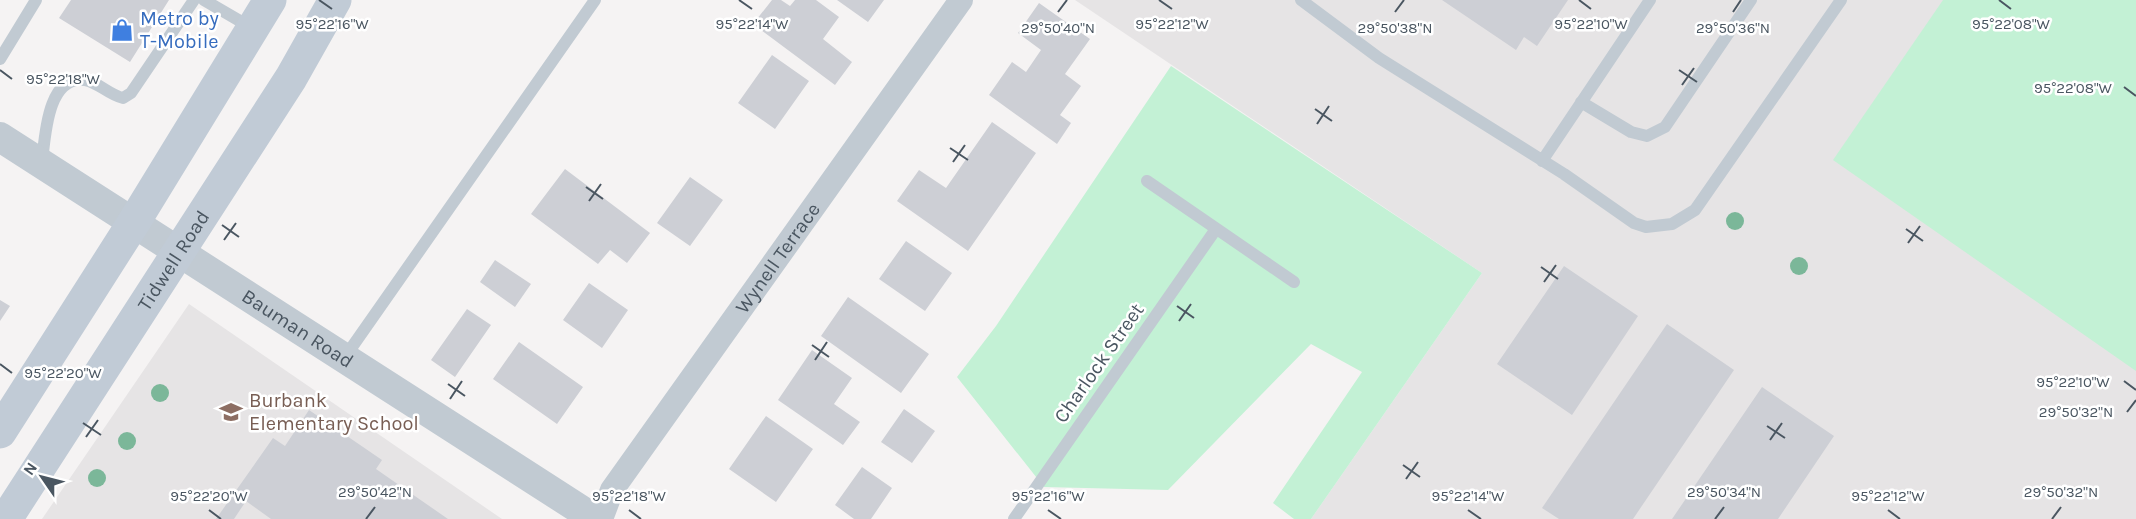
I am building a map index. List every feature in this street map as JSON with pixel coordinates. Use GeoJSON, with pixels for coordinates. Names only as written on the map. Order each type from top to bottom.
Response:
{"type":"FeatureCollection","features":[{"type":"Feature","properties":{"kind":"main road"},"geometry":{"type":"LineString","coordinates":[[0,432],[134,222],[270,0]]}},
{"type":"Feature","properties":{"kind":"main road","name":"Tidwell Road"},"geometry":{"type":"LineString","coordinates":[[6,519],[291,78],[335,0]]}},
{"type":"Feature","properties":{"kind":"street","name":"Wynell Terrace"},"geometry":{"type":"LineString","coordinates":[[601,519],[612,490],[961,0]]}},
{"type":"Feature","properties":{"kind":"street","name":"Bauman Road"},"geometry":{"type":"LineString","coordinates":[[0,137],[595,519]]}},
{"type":"Feature","properties":{"kind":"lane"},"geometry":{"type":"LineString","coordinates":[[0,59],[36,0]]}},
{"type":"Feature","properties":{"kind":"lane"},"geometry":{"type":"LineString","coordinates":[[41,164],[51,105],[65,84],[74,80],[87,80],[113,96],[123,98],[131,93],[194,0]]}},
{"type":"Feature","properties":{"kind":"lane"},"geometry":{"type":"LineString","coordinates":[[204,0],[252,28]]}},
{"type":"Feature","properties":{"kind":"lane"},"geometry":{"type":"LineString","coordinates":[[345,357],[595,0]]}},
{"type":"Feature","properties":{"kind":"lane"},"geometry":{"type":"LineString","coordinates":[[1301,0],[1379,58],[1542,161],[1634,223],[1660,227],[1685,219],[1703,200],[1841,0]]}},
{"type":"Feature","properties":{"kind":"lane"},"geometry":{"type":"LineString","coordinates":[[1542,161],[1650,0]]}},
{"type":"Feature","properties":{"kind":"lane"},"geometry":{"type":"LineString","coordinates":[[1581,102],[1631,132],[1647,136],[1665,127],[1751,0]]}},
{"type":"Feature","properties":{"kind":"lane"},"geometry":{"type":"LineString","coordinates":[[1147,181],[1294,282]]}},
{"type":"Feature","properties":{"kind":"lane","name":"Charlock Street"},"geometry":{"type":"LineString","coordinates":[[1014,519],[1216,229]]}},
{"type":"Feature","properties":{"kind":"shaded area"},"geometry":{"type":"Polygon","coordinates":[[[1075,0],[2136,0],[2136,519],[1311,519],[1482,273],[1075,0]]]}},
{"type":"Feature","properties":{"kind":"shaded area","name":"Burbank Elementary School"},"geometry":{"type":"Polygon","coordinates":[[[189,304],[502,519],[42,519],[189,304]]]}},
{"type":"Feature","properties":{"kind":"green space"},"geometry":{"type":"Polygon","coordinates":[[[1943,0],[2136,0],[2136,371],[1833,160],[1943,0]]]}},
{"type":"Feature","properties":{"kind":"green space"},"geometry":{"type":"Polygon","coordinates":[[[1171,66],[1482,273],[1311,519],[1294,519],[1273,503],[1362,372],[1311,344],[1168,490],[1044,487],[957,377],[996,326],[1171,66]]]}},
{"type":"Feature","properties":{"kind":"building"},"geometry":{"type":"Polygon","coordinates":[[[71,0],[169,0],[130,62],[59,18],[71,0]]]}},
{"type":"Feature","properties":{"kind":"building"},"geometry":{"type":"Polygon","coordinates":[[[772,0],[781,0],[790,6],[795,0],[816,0],[839,17],[823,39],[852,62],[835,85],[753,24],[772,0]]]}},
{"type":"Feature","properties":{"kind":"building"},"geometry":{"type":"Polygon","coordinates":[[[837,0],[884,0],[868,22],[837,0]]]}},
{"type":"Feature","properties":{"kind":"building"},"geometry":{"type":"Polygon","coordinates":[[[1442,0],[1568,0],[1537,46],[1524,37],[1516,50],[1442,0]]]}},
{"type":"Feature","properties":{"kind":"building"},"geometry":{"type":"Polygon","coordinates":[[[1039,3],[1090,39],[1065,74],[1081,86],[1060,115],[1071,123],[1057,144],[989,95],[1012,62],[1026,72],[1041,50],[1018,33],[1039,3]]]}},
{"type":"Feature","properties":{"kind":"building"},"geometry":{"type":"Polygon","coordinates":[[[772,55],[809,81],[775,129],[738,103],[772,55]]]}},
{"type":"Feature","properties":{"kind":"building"},"geometry":{"type":"Polygon","coordinates":[[[992,122],[1036,153],[968,251],[897,201],[919,170],[946,188],[992,122]]]}},
{"type":"Feature","properties":{"kind":"building"},"geometry":{"type":"Polygon","coordinates":[[[565,169],[650,233],[627,263],[610,250],[598,264],[531,214],[565,169]]]}},
{"type":"Feature","properties":{"kind":"building"},"geometry":{"type":"Polygon","coordinates":[[[690,177],[723,200],[690,246],[657,223],[690,177]]]}},
{"type":"Feature","properties":{"kind":"building"},"geometry":{"type":"Polygon","coordinates":[[[906,241],[952,273],[925,311],[879,279],[906,241]]]}},
{"type":"Feature","properties":{"kind":"building"},"geometry":{"type":"Polygon","coordinates":[[[495,260],[531,284],[515,307],[480,282],[495,260]]]}},
{"type":"Feature","properties":{"kind":"building"},"geometry":{"type":"Polygon","coordinates":[[[1564,266],[1638,316],[1572,415],[1497,364],[1564,266]]]}},
{"type":"Feature","properties":{"kind":"building"},"geometry":{"type":"Polygon","coordinates":[[[589,283],[628,310],[602,348],[563,320],[589,283]]]}},
{"type":"Feature","properties":{"kind":"building"},"geometry":{"type":"Polygon","coordinates":[[[848,297],[929,354],[901,393],[821,336],[848,297]]]}},
{"type":"Feature","properties":{"kind":"building"},"geometry":{"type":"Polygon","coordinates":[[[0,300],[10,306],[0,321],[0,300]]]}},
{"type":"Feature","properties":{"kind":"building"},"geometry":{"type":"Polygon","coordinates":[[[467,309],[491,325],[455,377],[431,360],[467,309]]]}},
{"type":"Feature","properties":{"kind":"building"},"geometry":{"type":"Polygon","coordinates":[[[1667,324],[1734,370],[1633,519],[1559,519],[1542,508],[1667,324]]]}},
{"type":"Feature","properties":{"kind":"building"},"geometry":{"type":"Polygon","coordinates":[[[519,342],[583,387],[557,424],[493,379],[519,342]]]}},
{"type":"Feature","properties":{"kind":"building"},"geometry":{"type":"Polygon","coordinates":[[[812,350],[852,378],[834,404],[860,422],[843,445],[778,400],[812,350]]]}},
{"type":"Feature","properties":{"kind":"building"},"geometry":{"type":"Polygon","coordinates":[[[1762,387],[1834,436],[1778,519],[1672,519],[1762,387]]]}},
{"type":"Feature","properties":{"kind":"building"},"geometry":{"type":"Polygon","coordinates":[[[904,409],[935,431],[912,463],[881,442],[904,409]]]}},
{"type":"Feature","properties":{"kind":"building"},"geometry":{"type":"Polygon","coordinates":[[[309,410],[382,460],[376,469],[448,519],[271,519],[246,501],[234,519],[216,519],[273,438],[285,446],[309,410]]]}},
{"type":"Feature","properties":{"kind":"building"},"geometry":{"type":"Polygon","coordinates":[[[766,416],[813,449],[776,502],[729,469],[766,416]]]}},
{"type":"Feature","properties":{"kind":"building"},"geometry":{"type":"Polygon","coordinates":[[[862,467],[892,488],[871,519],[854,519],[835,505],[862,467]]]}},
{"type":"Feature","properties":{"kind":"place","name":"Metro by T-Mobile"},"geometry":{"type":"Point","coordinates":[122,30]}},
{"type":"Feature","properties":{"kind":"place","name":"Burbank Elementary School"},"geometry":{"type":"Point","coordinates":[231,412]}}]}
